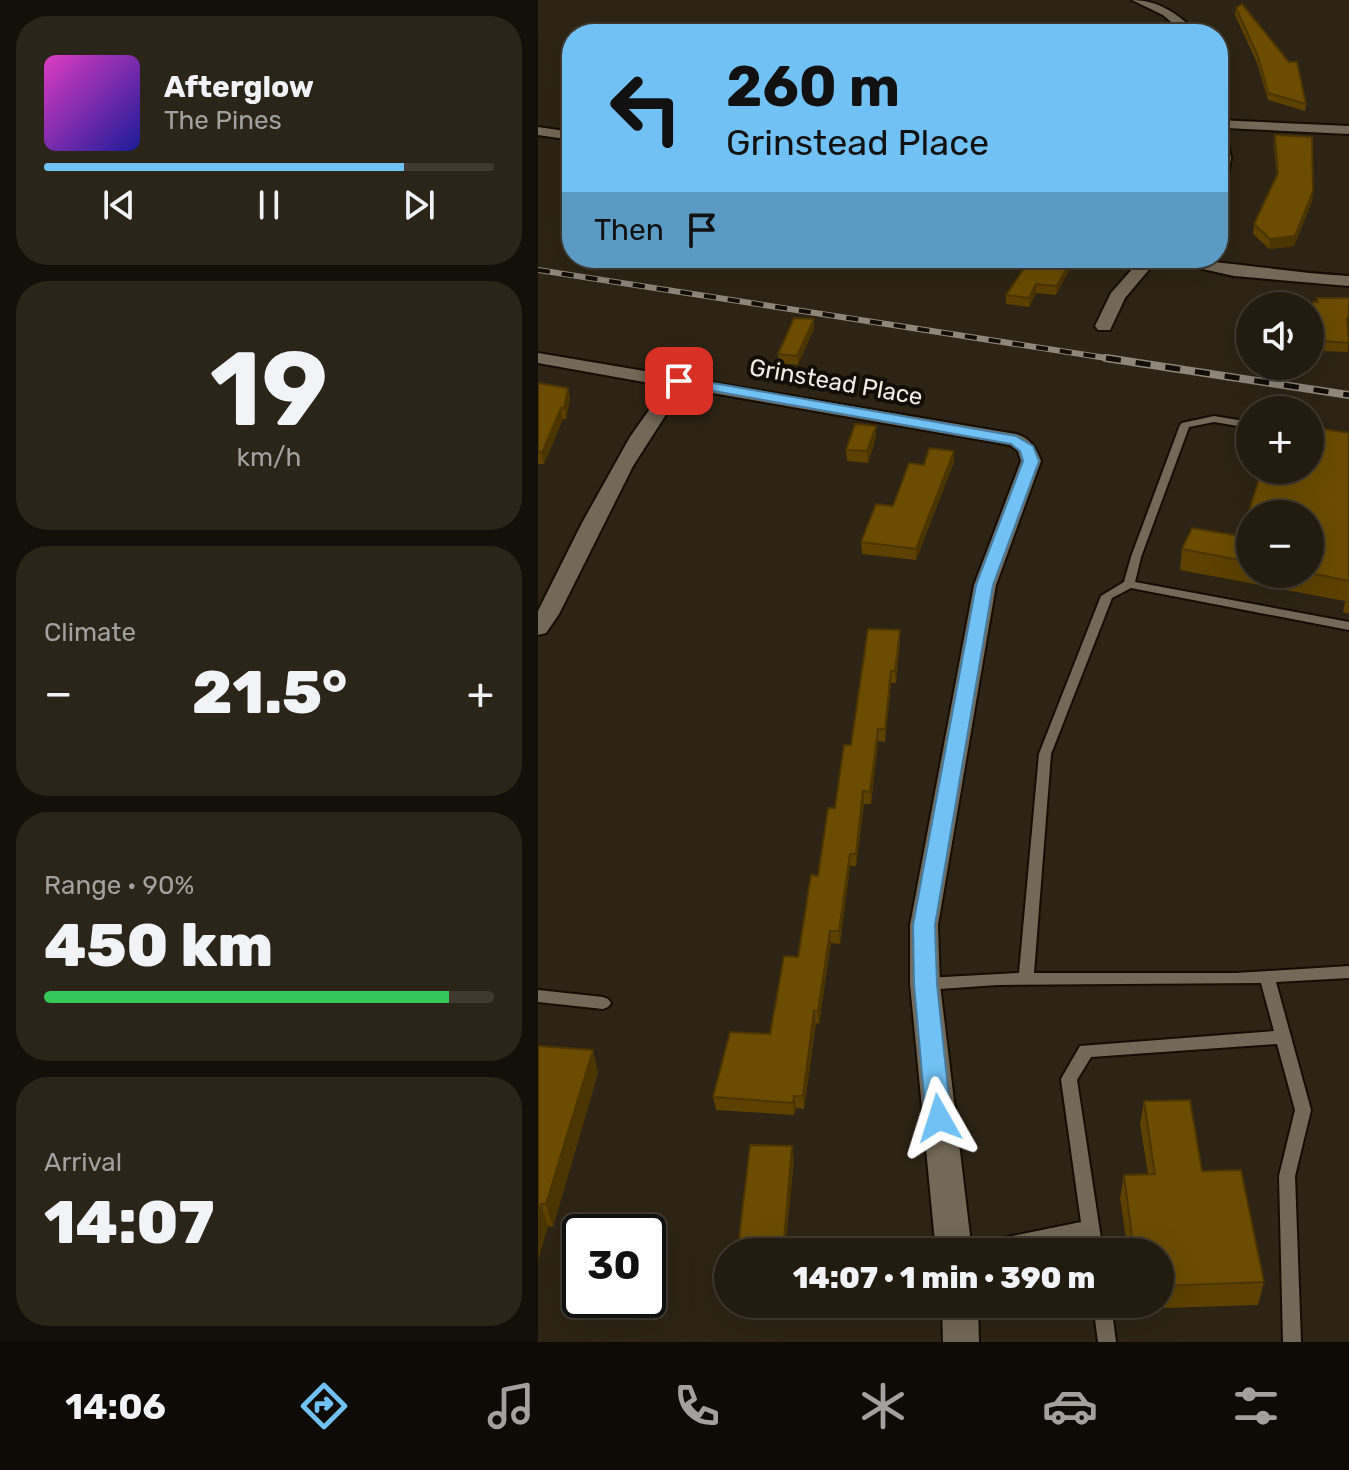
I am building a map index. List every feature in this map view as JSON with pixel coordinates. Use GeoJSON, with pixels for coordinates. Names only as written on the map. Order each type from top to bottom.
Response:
{"type":"FeatureCollection","features":[{"type":"Feature","properties":{"kind":"street"},"geometry":{"type":"LineString","coordinates":[[1138,0],[1167,13],[1180,24]]}},
{"type":"Feature","properties":{"kind":"street"},"geometry":{"type":"LineString","coordinates":[[1228,125],[1349,130]]}},
{"type":"Feature","properties":{"kind":"street"},"geometry":{"type":"LineString","coordinates":[[538,131],[562,135]]}},
{"type":"Feature","properties":{"kind":"street"},"geometry":{"type":"LineString","coordinates":[[1104,326],[1117,297],[1142,268]]}},
{"type":"Feature","properties":{"kind":"street"},"geometry":{"type":"LineString","coordinates":[[1212,268],[1277,278],[1349,281]]}},
{"type":"Feature","properties":{"kind":"street","name":"Grinstead Place"},"geometry":{"type":"LineString","coordinates":[[538,358],[1016,440],[1027,449],[1031,461],[985,585],[979,616],[924,925],[925,984]]}},
{"type":"Feature","properties":{"kind":"street"},"geometry":{"type":"LineString","coordinates":[[538,628],[548,614],[619,467],[679,381]]}},
{"type":"Feature","properties":{"kind":"street"},"geometry":{"type":"LineString","coordinates":[[925,984],[952,1238]]}},
{"type":"Feature","properties":{"kind":"street"},"geometry":{"type":"LineString","coordinates":[[960,1318],[961,1342]]}},
{"type":"Feature","properties":{"kind":"lane"},"geometry":{"type":"LineString","coordinates":[[1129,584],[1185,425],[1214,419],[1236,423]]}},
{"type":"Feature","properties":{"kind":"lane"},"geometry":{"type":"LineString","coordinates":[[1026,980],[1045,754],[1107,596],[1129,584],[1349,626]]}},
{"type":"Feature","properties":{"kind":"lane"},"geometry":{"type":"LineString","coordinates":[[925,984],[1267,977],[1349,972]]}},
{"type":"Feature","properties":{"kind":"lane"},"geometry":{"type":"LineString","coordinates":[[1267,977],[1303,1110],[1287,1176],[1291,1215],[1292,1342]]}},
{"type":"Feature","properties":{"kind":"lane"},"geometry":{"type":"LineString","coordinates":[[538,996],[603,1003]]}},
{"type":"Feature","properties":{"kind":"lane"},"geometry":{"type":"LineString","coordinates":[[1092,1238],[1069,1079],[1086,1051],[1283,1037]]}},
{"type":"Feature","properties":{"kind":"lane"},"geometry":{"type":"LineString","coordinates":[[1042,1238],[1091,1228]]}},
{"type":"Feature","properties":{"kind":"lane"},"geometry":{"type":"LineString","coordinates":[[1104,1318],[1107,1342]]}},
{"type":"Feature","properties":{"kind":"building"},"geometry":{"type":"Polygon","coordinates":[[[1242,4],[1289,62],[1297,62],[1306,104],[1268,93],[1258,56],[1236,8],[1242,4]]]}},
{"type":"Feature","properties":{"kind":"building"},"geometry":{"type":"Polygon","coordinates":[[[1275,135],[1312,137],[1313,191],[1295,236],[1270,239],[1254,224],[1278,173],[1275,135]]]}},
{"type":"Feature","properties":{"kind":"building"},"geometry":{"type":"Polygon","coordinates":[[[1024,268],[1067,268],[1057,286],[1036,284],[1029,298],[1006,295],[1024,268]]]}},
{"type":"Feature","properties":{"kind":"building"},"geometry":{"type":"Polygon","coordinates":[[[1324,298],[1349,298],[1349,343],[1324,341],[1324,298]]]}},
{"type":"Feature","properties":{"kind":"building"},"geometry":{"type":"Polygon","coordinates":[[[794,318],[814,319],[797,356],[778,354],[794,318]]]}},
{"type":"Feature","properties":{"kind":"building"},"geometry":{"type":"Polygon","coordinates":[[[538,383],[568,388],[564,408],[561,408],[542,453],[538,452],[538,383]]]}},
{"type":"Feature","properties":{"kind":"building"},"geometry":{"type":"Polygon","coordinates":[[[855,424],[876,426],[867,451],[846,450],[855,424]]]}},
{"type":"Feature","properties":{"kind":"building"},"geometry":{"type":"Polygon","coordinates":[[[1324,429],[1349,433],[1349,581],[1324,576],[1324,500],[1252,500],[1258,484],[1324,484],[1324,429]]]}},
{"type":"Feature","properties":{"kind":"building"},"geometry":{"type":"Polygon","coordinates":[[[929,448],[954,451],[916,549],[861,542],[876,504],[893,506],[909,463],[924,465],[929,448]]]}},
{"type":"Feature","properties":{"kind":"building"},"geometry":{"type":"Polygon","coordinates":[[[1192,528],[1236,535],[1236,559],[1182,549],[1192,528]]]}},
{"type":"Feature","properties":{"kind":"building"},"geometry":{"type":"Polygon","coordinates":[[[868,629],[900,630],[895,671],[891,671],[885,729],[878,729],[870,792],[863,791],[856,854],[850,854],[839,931],[830,931],[818,1011],[814,1011],[803,1096],[794,1096],[793,1103],[713,1097],[730,1032],[770,1034],[784,956],[798,957],[811,875],[818,876],[828,808],[835,808],[844,745],[851,745],[868,629]]]}},
{"type":"Feature","properties":{"kind":"building"},"geometry":{"type":"Polygon","coordinates":[[[538,1046],[593,1050],[546,1204],[541,1204],[538,1214],[538,1046]]]}},
{"type":"Feature","properties":{"kind":"building"},"geometry":{"type":"Polygon","coordinates":[[[1190,1100],[1202,1171],[1241,1170],[1264,1282],[1174,1285],[1174,1238],[1132,1238],[1124,1175],[1155,1174],[1144,1101],[1190,1100]]]}},
{"type":"Feature","properties":{"kind":"building"},"geometry":{"type":"Polygon","coordinates":[[[750,1145],[792,1146],[784,1238],[739,1238],[750,1145]]]}},
{"type":"Feature","properties":{"kind":"railway"},"geometry":{"type":"LineString","coordinates":[[538,270],[1111,359]]}},
{"type":"Feature","properties":{"kind":"railway"},"geometry":{"type":"LineString","coordinates":[[1106,358],[1111,359]]}},
{"type":"Feature","properties":{"kind":"railway"},"geometry":{"type":"LineString","coordinates":[[1111,359],[1349,395]]}},
{"type":"Feature","properties":{"kind":"railway"},"geometry":{"type":"LineString","coordinates":[[1111,359],[1119,360]]}},
{"type":"Feature","properties":{"kind":"route"},"geometry":{"type":"LineString","coordinates":[[679,381],[1016,440],[1027,449],[1031,461],[985,585],[924,925],[925,984],[939,1118]]}}]}
